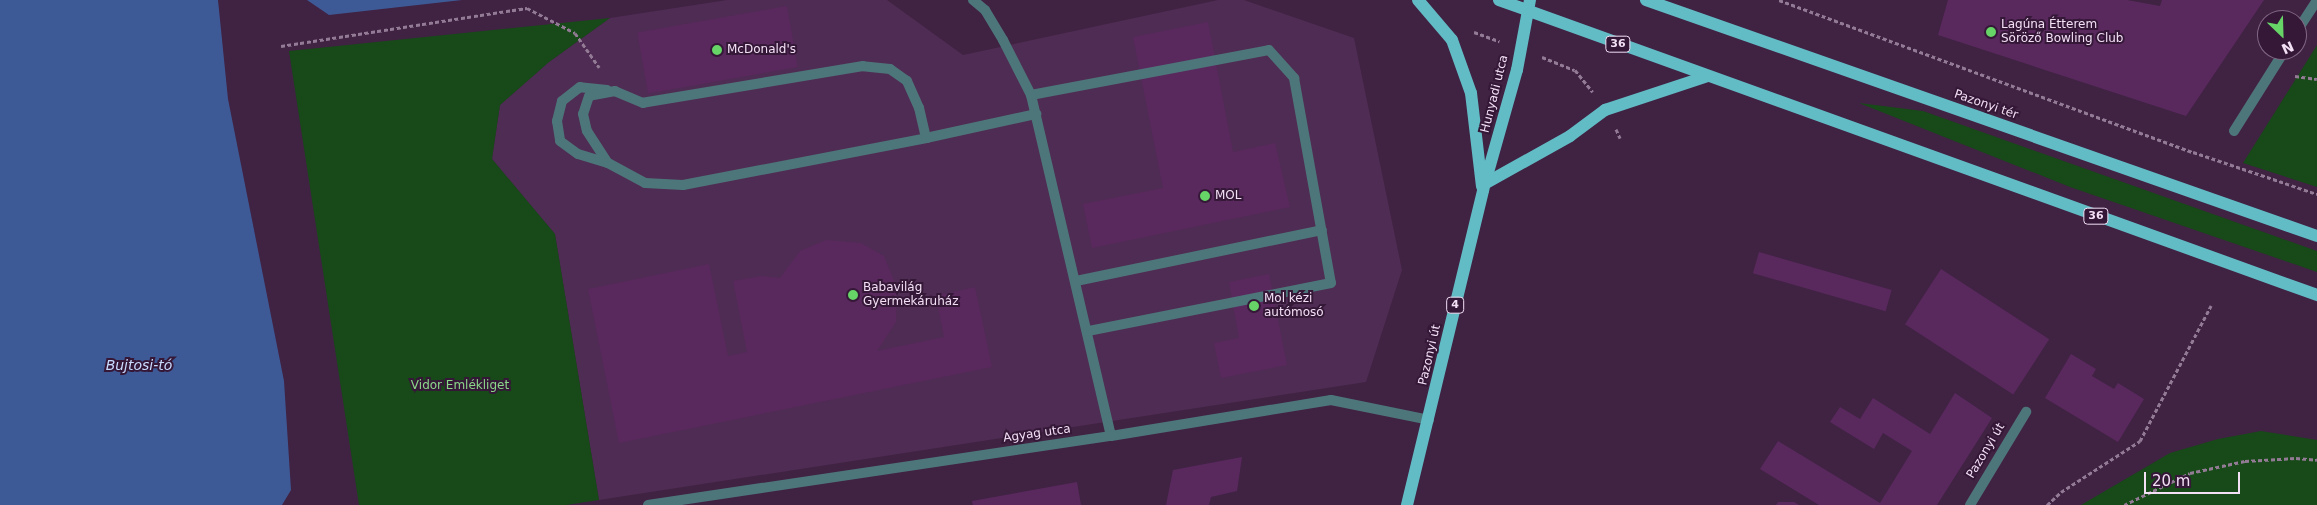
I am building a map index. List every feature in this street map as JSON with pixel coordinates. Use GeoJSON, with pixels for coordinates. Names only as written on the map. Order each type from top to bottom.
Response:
{"type":"FeatureCollection","features":[{"type":"Feature","properties":{"kind":"main road","name":"4"},"geometry":{"type":"LineString","coordinates":[[1418,0],[1452,40],[1471,94],[1484,186]]}},
{"type":"Feature","properties":{"kind":"main road"},"geometry":{"type":"LineString","coordinates":[[1499,0],[1529,6]]}},
{"type":"Feature","properties":{"kind":"main road","name":"Pazonyi tér"},"geometry":{"type":"LineString","coordinates":[[1646,0],[2317,236]]}},
{"type":"Feature","properties":{"kind":"main road","name":"Hunyadi utca"},"geometry":{"type":"LineString","coordinates":[[1484,186],[1516,70],[1529,6]]}},
{"type":"Feature","properties":{"kind":"main road","name":"36"},"geometry":{"type":"LineString","coordinates":[[1529,6],[1708,76],[2317,295]]}},
{"type":"Feature","properties":{"kind":"main road"},"geometry":{"type":"LineString","coordinates":[[1484,186],[1570,136],[1605,110],[1708,76]]}},
{"type":"Feature","properties":{"kind":"main road","name":"Pazonyi út"},"geometry":{"type":"LineString","coordinates":[[1407,505],[1484,186]]}},
{"type":"Feature","properties":{"kind":"street"},"geometry":{"type":"LineString","coordinates":[[974,0],[985,10],[1003,40],[1031,95],[1088,331],[1111,436]]}},
{"type":"Feature","properties":{"kind":"street"},"geometry":{"type":"LineString","coordinates":[[2307,16],[2317,0]]}},
{"type":"Feature","properties":{"kind":"street"},"geometry":{"type":"LineString","coordinates":[[1031,95],[1269,50],[1294,78],[1331,282],[1088,331]]}},
{"type":"Feature","properties":{"kind":"street"},"geometry":{"type":"LineString","coordinates":[[2234,131],[2279,60]]}},
{"type":"Feature","properties":{"kind":"street"},"geometry":{"type":"LineString","coordinates":[[926,138],[919,108],[907,81],[890,69],[863,66],[643,103],[615,91],[580,87],[562,101],[557,121],[560,141],[578,154],[608,163],[645,183],[683,185],[926,138],[1036,114]]}},
{"type":"Feature","properties":{"kind":"street"},"geometry":{"type":"LineString","coordinates":[[608,163],[587,132],[583,114],[589,96],[615,91]]}},
{"type":"Feature","properties":{"kind":"street"},"geometry":{"type":"LineString","coordinates":[[1076,280],[1322,230]]}},
{"type":"Feature","properties":{"kind":"street","name":"Agyag utca"},"geometry":{"type":"LineString","coordinates":[[648,505],[1111,436],[1331,400],[1428,420]]}},
{"type":"Feature","properties":{"kind":"street","name":"Pazonyi út"},"geometry":{"type":"LineString","coordinates":[[1970,505],[2026,412]]}},
{"type":"Feature","properties":{"kind":"path"},"geometry":{"type":"LineString","coordinates":[[1779,0],[2184,148],[2317,194]]}},
{"type":"Feature","properties":{"kind":"path"},"geometry":{"type":"LineString","coordinates":[[281,46],[527,8],[575,33],[615,91]]}},
{"type":"Feature","properties":{"kind":"path"},"geometry":{"type":"LineString","coordinates":[[2047,505],[2061,492],[2140,441],[2211,306]]}},
{"type":"Feature","properties":{"kind":"path"},"geometry":{"type":"LineString","coordinates":[[2124,505],[2190,473],[2245,461],[2296,458],[2317,460]]}},
{"type":"Feature","properties":{"kind":"shaded area"},"geometry":{"type":"Polygon","coordinates":[[[727,0],[887,0],[963,55],[1218,0],[1244,0],[1354,38],[1402,270],[1366,382],[599,500],[555,234],[492,159],[500,105],[549,62],[610,18],[727,0]]]}},
{"type":"Feature","properties":{"kind":"green space","name":"Vidor Emlékliget"},"geometry":{"type":"Polygon","coordinates":[[[610,18],[549,62],[500,105],[492,159],[555,234],[599,500],[566,505],[359,505],[289,51],[610,18]]]}},
{"type":"Feature","properties":{"kind":"green space"},"geometry":{"type":"Polygon","coordinates":[[[2317,45],[2317,187],[2243,163],[2317,45]]]}},
{"type":"Feature","properties":{"kind":"green space"},"geometry":{"type":"Polygon","coordinates":[[[1859,103],[1923,111],[2317,251],[2317,272],[2070,187],[1859,103]]]}},
{"type":"Feature","properties":{"kind":"green space"},"geometry":{"type":"Polygon","coordinates":[[[2261,431],[2317,440],[2317,505],[2081,505],[2170,453],[2218,439],[2261,431]]]}},
{"type":"Feature","properties":{"kind":"water","name":"Bujtosi-tó"},"geometry":{"type":"Polygon","coordinates":[[[0,0],[218,0],[228,99],[284,381],[291,490],[282,505],[0,505],[0,0]]]}},
{"type":"Feature","properties":{"kind":"water"},"geometry":{"type":"Polygon","coordinates":[[[307,0],[462,0],[329,15],[307,0]]]}},
{"type":"Feature","properties":{"kind":"building"},"geometry":{"type":"Polygon","coordinates":[[[1948,0],[2127,0],[2160,6],[2162,0],[2264,0],[2186,116],[1938,35],[1948,0]]]}},
{"type":"Feature","properties":{"kind":"building","name":"McDonald's"},"geometry":{"type":"Polygon","coordinates":[[[787,6],[798,67],[648,93],[637,32],[787,6]]]}},
{"type":"Feature","properties":{"kind":"building"},"geometry":{"type":"Polygon","coordinates":[[[1208,22],[1233,152],[1275,143],[1290,207],[1092,248],[1083,204],[1163,188],[1133,37],[1208,22]]]}},
{"type":"Feature","properties":{"kind":"building"},"geometry":{"type":"Polygon","coordinates":[[[826,240],[861,243],[884,256],[897,288],[896,322],[877,351],[944,337],[936,296],[975,287],[992,367],[619,443],[588,289],[709,264],[728,356],[747,352],[733,281],[762,276],[780,278],[800,251],[826,240]]]}},
{"type":"Feature","properties":{"kind":"building"},"geometry":{"type":"Polygon","coordinates":[[[1759,252],[1892,290],[1886,311],[1753,273],[1759,252]]]}},
{"type":"Feature","properties":{"kind":"building"},"geometry":{"type":"Polygon","coordinates":[[[1941,269],[2049,339],[2013,395],[1905,324],[1941,269]]]}},
{"type":"Feature","properties":{"kind":"building"},"geometry":{"type":"Polygon","coordinates":[[[1269,274],[1287,365],[1221,378],[1214,343],[1239,338],[1229,282],[1269,274]]]}},
{"type":"Feature","properties":{"kind":"building"},"geometry":{"type":"Polygon","coordinates":[[[2071,354],[2096,369],[2092,376],[2114,389],[2118,383],[2144,399],[2118,442],[2045,398],[2071,354]]]}},
{"type":"Feature","properties":{"kind":"building"},"geometry":{"type":"Polygon","coordinates":[[[1955,393],[1992,418],[1937,505],[1819,505],[1760,469],[1778,441],[1880,503],[1912,451],[1883,433],[1874,449],[1830,422],[1840,407],[1860,419],[1873,398],[1930,434],[1955,393]]]}},
{"type":"Feature","properties":{"kind":"building"},"geometry":{"type":"Polygon","coordinates":[[[1242,457],[1237,491],[1211,497],[1209,505],[1166,505],[1173,470],[1242,457]]]}},
{"type":"Feature","properties":{"kind":"building"},"geometry":{"type":"Polygon","coordinates":[[[1077,482],[1081,505],[973,505],[972,501],[1077,482]]]}},
{"type":"Feature","properties":{"kind":"building"},"geometry":{"type":"Polygon","coordinates":[[[1778,502],[1794,502],[1799,505],[1776,505],[1778,502]]]}},
{"type":"Feature","properties":{"kind":"place","name":"Lagúna Étterem Söröző Bowling Club"},"geometry":{"type":"Point","coordinates":[1991,32]}},
{"type":"Feature","properties":{"kind":"place","name":"McDonald's"},"geometry":{"type":"Point","coordinates":[717,50]}},
{"type":"Feature","properties":{"kind":"place","name":"MOL"},"geometry":{"type":"Point","coordinates":[1205,196]}},
{"type":"Feature","properties":{"kind":"place","name":"Babavilág Gyermekáruház"},"geometry":{"type":"Point","coordinates":[853,295]}},
{"type":"Feature","properties":{"kind":"place","name":"Mol kézi autómosó"},"geometry":{"type":"Point","coordinates":[1254,306]}}]}
